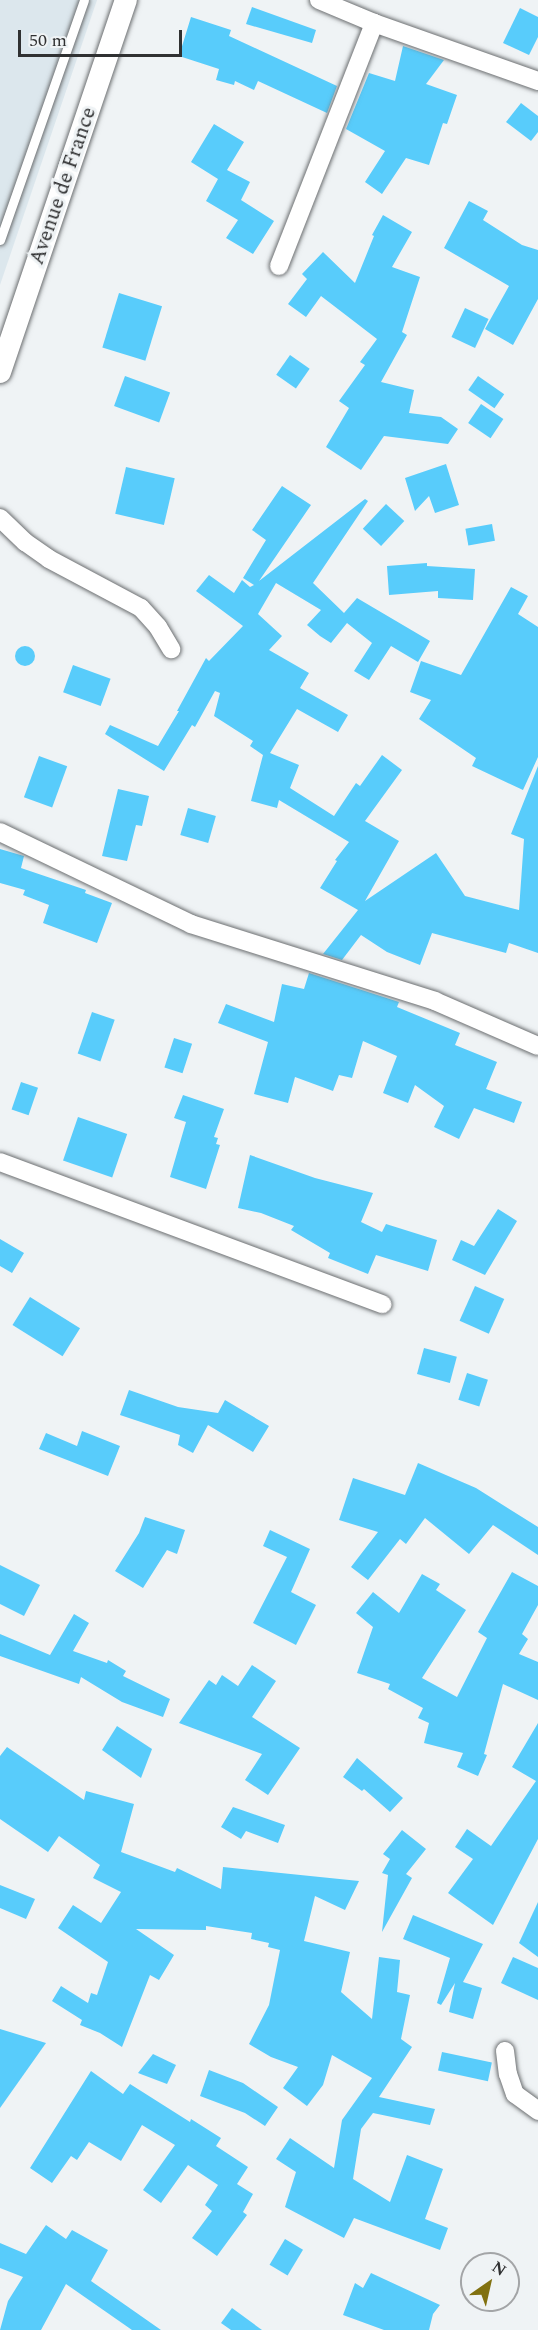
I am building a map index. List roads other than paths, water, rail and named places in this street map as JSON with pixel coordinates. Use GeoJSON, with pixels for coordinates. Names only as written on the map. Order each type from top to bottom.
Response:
{"type":"FeatureCollection","features":[{"type":"Feature","properties":{"kind":"street","name":"Avenue de France"},"geometry":{"type":"LineString","coordinates":[[0,372],[126,0]]}},
{"type":"Feature","properties":{"kind":"street"},"geometry":{"type":"LineString","coordinates":[[319,0],[374,23],[538,81]]}},
{"type":"Feature","properties":{"kind":"street"},"geometry":{"type":"LineString","coordinates":[[279,266],[374,23]]}},
{"type":"Feature","properties":{"kind":"street"},"geometry":{"type":"LineString","coordinates":[[0,518],[25,542],[49,559],[141,608],[158,627],[171,649]]}},
{"type":"Feature","properties":{"kind":"street"},"geometry":{"type":"LineString","coordinates":[[0,832],[191,924],[435,1000],[538,1046]]}},
{"type":"Feature","properties":{"kind":"street"},"geometry":{"type":"LineString","coordinates":[[0,1162],[382,1304]]}},
{"type":"Feature","properties":{"kind":"street"},"geometry":{"type":"LineString","coordinates":[[505,2051],[508,2074],[515,2094],[538,2110]]}},
{"type":"Feature","properties":{"kind":"lane"},"geometry":{"type":"LineString","coordinates":[[0,240],[84,0]]}}]}
